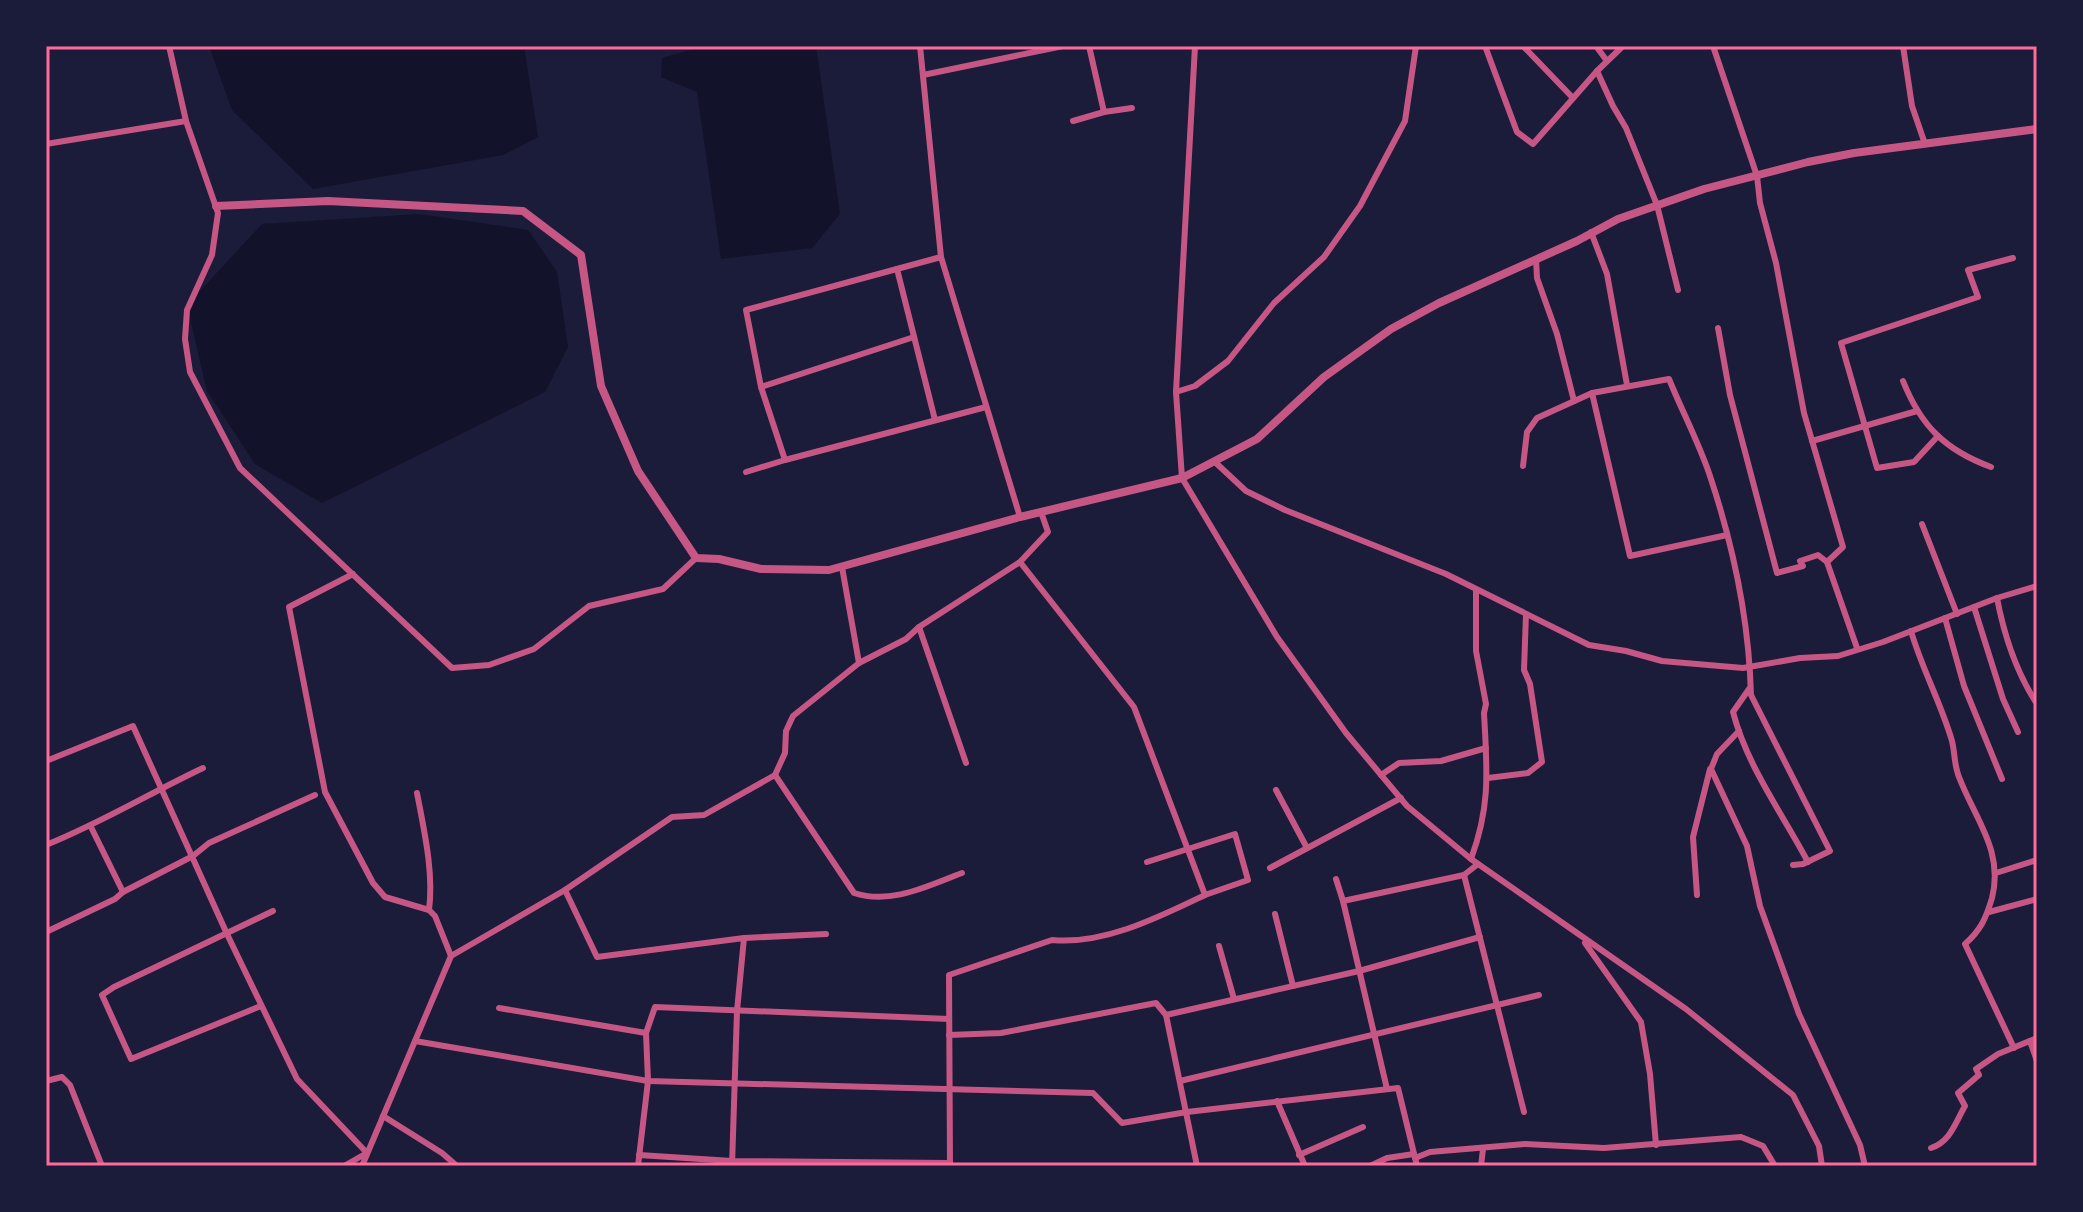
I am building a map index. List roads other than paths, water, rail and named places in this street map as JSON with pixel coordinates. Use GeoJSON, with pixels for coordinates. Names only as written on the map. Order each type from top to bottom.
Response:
{"type":"FeatureCollection","features":[{"type":"Feature","properties":{"kind":"street"},"geometry":{"type":"LineString","coordinates":[[169,46],[186,121],[218,213],[212,255],[187,310],[185,339],[190,372],[240,468],[452,668],[489,665],[534,649],[589,606],[663,589],[696,558],[719,559],[761,569],[829,570],[1020,517],[1182,478],[1257,439],[1324,377],[1391,329],[1618,219],[1704,189],[1854,153],[2037,129]]}},
{"type":"Feature","properties":{"kind":"street"},"geometry":{"type":"LineString","coordinates":[[920,46],[941,257],[1020,517]]}},
{"type":"Feature","properties":{"kind":"street"},"geometry":{"type":"LineString","coordinates":[[923,75],[1063,46]]}},
{"type":"Feature","properties":{"kind":"street"},"geometry":{"type":"LineString","coordinates":[[1089,46],[1104,112]]}},
{"type":"Feature","properties":{"kind":"street"},"geometry":{"type":"LineString","coordinates":[[1195,46],[1176,392],[1182,478],[1277,637],[1346,733],[1401,798],[1471,859],[1686,1009],[1793,1095],[1819,1146],[1822,1166]]}},
{"type":"Feature","properties":{"kind":"street"},"geometry":{"type":"LineString","coordinates":[[1176,392],[1195,386],[1228,361],[1274,303],[1324,257],[1360,206],[1405,121],[1416,46]]}},
{"type":"Feature","properties":{"kind":"street"},"geometry":{"type":"LineString","coordinates":[[1485,46],[1517,132],[1533,144],[1623,46]]}},
{"type":"Feature","properties":{"kind":"street"},"geometry":{"type":"LineString","coordinates":[[1523,46],[1573,98]]}},
{"type":"Feature","properties":{"kind":"street"},"geometry":{"type":"LineString","coordinates":[[1596,46],[1607,61]]}},
{"type":"Feature","properties":{"kind":"street"},"geometry":{"type":"LineString","coordinates":[[1713,46],[1757,176],[1795,370],[1843,547],[1827,562]]}},
{"type":"Feature","properties":{"kind":"street"},"geometry":{"type":"LineString","coordinates":[[1903,46],[1912,106],[1925,144]]}},
{"type":"Feature","properties":{"kind":"street"},"geometry":{"type":"LineString","coordinates":[[1597,71],[1626,128],[1657,205],[1678,290]]}},
{"type":"Feature","properties":{"kind":"street"},"geometry":{"type":"LineString","coordinates":[[1073,121],[1132,108]]}},
{"type":"Feature","properties":{"kind":"street"},"geometry":{"type":"LineString","coordinates":[[46,144],[186,121]]}},
{"type":"Feature","properties":{"kind":"street"},"geometry":{"type":"LineString","coordinates":[[216,206],[328,201],[523,211],[581,255],[601,386],[638,471],[696,558]]}},
{"type":"Feature","properties":{"kind":"street"},"geometry":{"type":"LineString","coordinates":[[1591,232],[1607,274],[1627,385]]}},
{"type":"Feature","properties":{"kind":"street"},"geometry":{"type":"LineString","coordinates":[[785,460],[761,387],[746,310],[941,257]]}},
{"type":"Feature","properties":{"kind":"street"},"geometry":{"type":"LineString","coordinates":[[1938,436],[1914,462],[1877,468],[1841,343],[1978,297],[1968,270],[2013,258]]}},
{"type":"Feature","properties":{"kind":"street"},"geometry":{"type":"LineString","coordinates":[[1536,259],[1537,278],[1557,334],[1574,401]]}},
{"type":"Feature","properties":{"kind":"street"},"geometry":{"type":"LineString","coordinates":[[897,269],[935,420]]}},
{"type":"Feature","properties":{"kind":"street"},"geometry":{"type":"LineString","coordinates":[[1718,328],[1730,395],[1777,573],[1803,566],[1800,561],[1818,555],[1827,562],[1857,648]]}},
{"type":"Feature","properties":{"kind":"street"},"geometry":{"type":"LineString","coordinates":[[761,387],[914,337]]}},
{"type":"Feature","properties":{"kind":"street"},"geometry":{"type":"LineString","coordinates":[[1523,466],[1527,432],[1537,418],[1592,393],[1669,379],[1709,474],[1727,535],[1751,666],[1751,695],[1830,851],[1808,862],[1793,865]]}},
{"type":"Feature","properties":{"kind":"street"},"geometry":{"type":"LineString","coordinates":[[1903,381],[1917,411],[1952,450],[1991,467]]}},
{"type":"Feature","properties":{"kind":"street"},"geometry":{"type":"LineString","coordinates":[[1592,393],[1630,556],[1727,535]]}},
{"type":"Feature","properties":{"kind":"street"},"geometry":{"type":"LineString","coordinates":[[746,472],[986,407]]}},
{"type":"Feature","properties":{"kind":"street"},"geometry":{"type":"LineString","coordinates":[[1812,441],[1917,411]]}},
{"type":"Feature","properties":{"kind":"street"},"geometry":{"type":"LineString","coordinates":[[1216,463],[1246,491],[1272,504],[1446,574],[1589,645],[1662,661],[1743,668],[1838,656],[2037,586]]}},
{"type":"Feature","properties":{"kind":"street"},"geometry":{"type":"LineString","coordinates":[[362,1166],[451,956],[565,890],[672,817],[704,815],[775,775],[785,753],[786,731],[793,716],[859,663],[906,639],[919,627],[1020,562],[1048,532],[1041,512]]}},
{"type":"Feature","properties":{"kind":"street"},"geometry":{"type":"LineString","coordinates":[[1922,524],[1957,614]]}},
{"type":"Feature","properties":{"kind":"street"},"geometry":{"type":"LineString","coordinates":[[1020,562],[1134,707],[1205,895]]}},
{"type":"Feature","properties":{"kind":"street"},"geometry":{"type":"LineString","coordinates":[[842,567],[859,663]]}},
{"type":"Feature","properties":{"kind":"street"},"geometry":{"type":"LineString","coordinates":[[353,574],[289,607],[325,792],[373,883],[385,897],[429,910],[435,916],[451,956]]}},
{"type":"Feature","properties":{"kind":"street"},"geometry":{"type":"LineString","coordinates":[[1471,859],[1482,830],[1488,778],[1486,704],[1476,651],[1476,590]]}},
{"type":"Feature","properties":{"kind":"street"},"geometry":{"type":"LineString","coordinates":[[1997,598],[2002,628],[2035,701]]}},
{"type":"Feature","properties":{"kind":"street"},"geometry":{"type":"LineString","coordinates":[[1974,607],[2003,699],[2018,732]]}},
{"type":"Feature","properties":{"kind":"street"},"geometry":{"type":"LineString","coordinates":[[1488,778],[1528,773],[1542,762],[1530,684],[1524,670],[1526,614]]}},
{"type":"Feature","properties":{"kind":"street"},"geometry":{"type":"LineString","coordinates":[[1945,618],[1964,686],[2002,779]]}},
{"type":"Feature","properties":{"kind":"street"},"geometry":{"type":"LineString","coordinates":[[919,627],[966,763]]}},
{"type":"Feature","properties":{"kind":"street"},"geometry":{"type":"LineString","coordinates":[[1911,631],[1952,742],[1958,775],[1991,846],[1996,873],[1989,912],[1983,927],[1965,944],[2014,1048]]}},
{"type":"Feature","properties":{"kind":"street"},"geometry":{"type":"LineString","coordinates":[[1751,687],[1733,712],[1739,731],[1771,799],[1808,862]]}},
{"type":"Feature","properties":{"kind":"street"},"geometry":{"type":"LineString","coordinates":[[46,761],[133,726],[297,1079],[367,1153]]}},
{"type":"Feature","properties":{"kind":"street"},"geometry":{"type":"LineString","coordinates":[[1697,895],[1693,837],[1717,754],[1739,731]]}},
{"type":"Feature","properties":{"kind":"street"},"geometry":{"type":"LineString","coordinates":[[1381,775],[1399,763],[1441,761],[1486,748]]}},
{"type":"Feature","properties":{"kind":"street"},"geometry":{"type":"LineString","coordinates":[[46,845],[91,827],[203,768]]}},
{"type":"Feature","properties":{"kind":"street"},"geometry":{"type":"LineString","coordinates":[[1711,769],[1747,846],[1760,906],[1799,1014],[1860,1145],[1865,1166]]}},
{"type":"Feature","properties":{"kind":"street"},"geometry":{"type":"LineString","coordinates":[[775,775],[854,893],[871,898],[895,897],[962,873]]}},
{"type":"Feature","properties":{"kind":"street"},"geometry":{"type":"LineString","coordinates":[[1276,790],[1307,848]]}},
{"type":"Feature","properties":{"kind":"street"},"geometry":{"type":"LineString","coordinates":[[417,793],[424,828],[431,897],[429,910]]}},
{"type":"Feature","properties":{"kind":"street"},"geometry":{"type":"LineString","coordinates":[[46,932],[115,899],[193,856],[209,843],[315,795]]}},
{"type":"Feature","properties":{"kind":"street"},"geometry":{"type":"LineString","coordinates":[[1270,868],[1401,798]]}},
{"type":"Feature","properties":{"kind":"street"},"geometry":{"type":"LineString","coordinates":[[91,827],[123,892]]}},
{"type":"Feature","properties":{"kind":"street"},"geometry":{"type":"LineString","coordinates":[[639,1155],[732,1163],[950,1165],[949,975],[1052,940],[1068,942],[1140,926],[1205,895],[1248,880],[1235,834],[1147,862]]}},
{"type":"Feature","properties":{"kind":"street"},"geometry":{"type":"LineString","coordinates":[[1996,873],[2037,860]]}},
{"type":"Feature","properties":{"kind":"street"},"geometry":{"type":"LineString","coordinates":[[1343,901],[1464,875],[1478,864]]}},
{"type":"Feature","properties":{"kind":"street"},"geometry":{"type":"LineString","coordinates":[[1464,875],[1524,1112]]}},
{"type":"Feature","properties":{"kind":"street"},"geometry":{"type":"LineString","coordinates":[[1336,879],[1387,1089]]}},
{"type":"Feature","properties":{"kind":"street"},"geometry":{"type":"LineString","coordinates":[[565,890],[597,957],[744,938],[826,934]]}},
{"type":"Feature","properties":{"kind":"street"},"geometry":{"type":"LineString","coordinates":[[1989,912],[2037,899]]}},
{"type":"Feature","properties":{"kind":"street"},"geometry":{"type":"LineString","coordinates":[[261,1006],[131,1059],[102,995],[273,911]]}},
{"type":"Feature","properties":{"kind":"street"},"geometry":{"type":"LineString","coordinates":[[1275,914],[1293,986]]}},
{"type":"Feature","properties":{"kind":"street"},"geometry":{"type":"LineString","coordinates":[[1579,936],[1641,1022],[1650,1074],[1656,1145]]}},
{"type":"Feature","properties":{"kind":"street"},"geometry":{"type":"LineString","coordinates":[[1166,1015],[1359,971],[1480,937]]}},
{"type":"Feature","properties":{"kind":"street"},"geometry":{"type":"LineString","coordinates":[[732,1163],[737,1011],[744,938]]}},
{"type":"Feature","properties":{"kind":"street"},"geometry":{"type":"LineString","coordinates":[[1219,946],[1234,999]]}},
{"type":"Feature","properties":{"kind":"street"},"geometry":{"type":"LineString","coordinates":[[1180,1081],[1539,995]]}},
{"type":"Feature","properties":{"kind":"street"},"geometry":{"type":"LineString","coordinates":[[949,1035],[1001,1033],[1156,1003],[1166,1015],[1197,1166]]}},
{"type":"Feature","properties":{"kind":"street"},"geometry":{"type":"LineString","coordinates":[[638,1166],[648,1081],[646,1033],[655,1007],[949,1019]]}},
{"type":"Feature","properties":{"kind":"street"},"geometry":{"type":"LineString","coordinates":[[499,1008],[646,1033]]}},
{"type":"Feature","properties":{"kind":"street"},"geometry":{"type":"LineString","coordinates":[[1931,1148],[1950,1136],[1965,1106],[1958,1093],[1979,1075],[1976,1069],[2034,1039],[2037,1061]]}},
{"type":"Feature","properties":{"kind":"street"},"geometry":{"type":"LineString","coordinates":[[415,1041],[648,1081],[1093,1093],[1122,1123],[1187,1112],[1398,1088],[1417,1166]]}},
{"type":"Feature","properties":{"kind":"street"},"geometry":{"type":"LineString","coordinates":[[46,1081],[62,1077],[70,1085],[102,1166]]}},
{"type":"Feature","properties":{"kind":"street"},"geometry":{"type":"LineString","coordinates":[[1277,1101],[1305,1166]]}},
{"type":"Feature","properties":{"kind":"street"},"geometry":{"type":"LineString","coordinates":[[383,1116],[457,1166]]}},
{"type":"Feature","properties":{"kind":"street"},"geometry":{"type":"LineString","coordinates":[[1299,1155],[1363,1127]]}},
{"type":"Feature","properties":{"kind":"street"},"geometry":{"type":"LineString","coordinates":[[1370,1166],[1387,1158],[1525,1144],[1604,1148],[1741,1137],[1763,1146],[1775,1166]]}},
{"type":"Feature","properties":{"kind":"street"},"geometry":{"type":"LineString","coordinates":[[1481,1166],[1483,1149]]}},
{"type":"Feature","properties":{"kind":"street"},"geometry":{"type":"LineString","coordinates":[[344,1166],[367,1153]]}}]}
